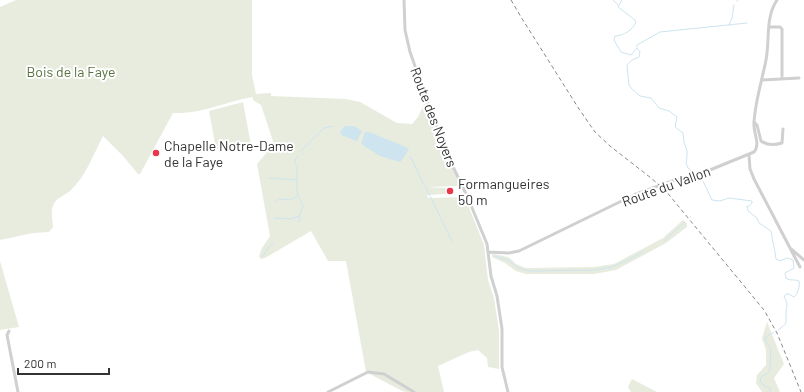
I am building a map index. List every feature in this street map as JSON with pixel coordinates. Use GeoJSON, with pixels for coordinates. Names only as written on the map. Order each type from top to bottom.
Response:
{"type":"FeatureCollection","features":[{"type":"Feature","properties":{"kind":"street","name":"Route des Noyers"},"geometry":{"type":"LineString","coordinates":[[404,0],[405,30],[410,52],[444,148],[468,198],[485,239],[490,272],[497,296],[502,329],[502,367],[508,392]]}},
{"type":"Feature","properties":{"kind":"street"},"geometry":{"type":"LineString","coordinates":[[776,0],[768,27],[766,59],[756,104],[754,122],[757,147],[754,152],[749,155],[750,169],[800,267]]}},
{"type":"Feature","properties":{"kind":"street"},"geometry":{"type":"LineString","coordinates":[[768,27],[780,27],[782,29],[782,76]]}},
{"type":"Feature","properties":{"kind":"street"},"geometry":{"type":"LineString","coordinates":[[762,80],[799,78]]}},
{"type":"Feature","properties":{"kind":"street"},"geometry":{"type":"LineString","coordinates":[[754,122],[756,123],[761,141],[769,144],[775,145],[782,143],[783,129]]}},
{"type":"Feature","properties":{"kind":"street","name":"Route du Vallon"},"geometry":{"type":"LineString","coordinates":[[488,252],[509,253],[519,251],[636,194],[675,180],[698,174],[749,155]]}},
{"type":"Feature","properties":{"kind":"street"},"geometry":{"type":"LineString","coordinates":[[790,248],[804,260]]}},
{"type":"Feature","properties":{"kind":"street"},"geometry":{"type":"LineString","coordinates":[[9,331],[7,336],[18,392]]}},
{"type":"Feature","properties":{"kind":"street"},"geometry":{"type":"LineString","coordinates":[[328,392],[368,372],[384,374],[414,392]]}},
{"type":"Feature","properties":{"kind":"green space","name":"Bois de la Faye"},"geometry":{"type":"Polygon","coordinates":[[[16,0],[252,0],[252,75],[256,94],[271,93],[271,96],[346,99],[360,102],[397,123],[412,124],[426,103],[442,149],[461,186],[428,187],[446,188],[446,194],[427,195],[428,198],[465,197],[484,245],[488,280],[494,298],[499,331],[499,369],[488,367],[487,358],[478,350],[469,352],[438,366],[444,392],[402,391],[366,372],[346,261],[328,261],[311,231],[261,259],[259,256],[262,248],[270,236],[257,164],[274,144],[261,105],[253,100],[253,97],[194,112],[173,113],[140,174],[138,174],[103,136],[81,178],[71,190],[54,203],[52,208],[53,227],[49,232],[33,233],[0,240],[0,7],[16,0]]]}},
{"type":"Feature","properties":{"kind":"green space"},"geometry":{"type":"Polygon","coordinates":[[[243,102],[251,145],[216,149],[209,111],[243,102]]]}},
{"type":"Feature","properties":{"kind":"green space"},"geometry":{"type":"Polygon","coordinates":[[[683,220],[687,224],[687,227],[666,243],[616,270],[594,274],[526,274],[516,271],[505,263],[492,257],[492,254],[494,254],[508,257],[516,264],[526,268],[594,267],[614,264],[663,238],[683,220]]]}},
{"type":"Feature","properties":{"kind":"green space"},"geometry":{"type":"Polygon","coordinates":[[[0,261],[19,327],[0,330],[0,261]]]}},
{"type":"Feature","properties":{"kind":"green space"},"geometry":{"type":"Polygon","coordinates":[[[767,322],[784,364],[774,378],[780,392],[762,392],[756,383],[757,375],[766,365],[766,350],[762,338],[767,322]]]}},
{"type":"Feature","properties":{"kind":"green space"},"geometry":{"type":"Polygon","coordinates":[[[632,379],[657,392],[631,392],[628,387],[632,379]]]}},
{"type":"Feature","properties":{"kind":"water"},"geometry":{"type":"Polygon","coordinates":[[[345,126],[354,126],[362,131],[357,141],[341,135],[340,132],[345,126]]]}},
{"type":"Feature","properties":{"kind":"water"},"geometry":{"type":"Polygon","coordinates":[[[365,132],[369,132],[409,149],[400,162],[380,156],[361,144],[365,132]]]}},
{"type":"Feature","properties":{"kind":"waterway"},"geometry":{"type":"LineString","coordinates":[[613,0],[618,5]]}},
{"type":"Feature","properties":{"kind":"waterway"},"geometry":{"type":"LineString","coordinates":[[622,0],[618,7],[636,22],[633,28],[621,35],[615,36],[614,40],[621,52],[631,55],[637,48],[640,52],[639,57],[632,60],[627,65],[629,85],[640,96],[651,98],[659,108],[669,111],[677,117],[675,127],[683,133],[687,151],[686,163],[688,168],[703,181],[712,200],[720,201],[729,198],[752,201],[752,203],[747,206],[748,211],[757,218],[759,223],[771,231],[776,259],[780,261],[787,258],[793,260],[794,268],[785,273],[786,278],[799,281],[799,287],[797,294],[794,297],[789,294],[786,294],[784,297],[787,303],[786,321],[785,324],[778,330]]}},
{"type":"Feature","properties":{"kind":"waterway"},"geometry":{"type":"LineString","coordinates":[[729,25],[732,18],[734,5]]}},
{"type":"Feature","properties":{"kind":"waterway"},"geometry":{"type":"LineString","coordinates":[[637,47],[637,45],[660,32],[747,23]]}},
{"type":"Feature","properties":{"kind":"waterway"},"geometry":{"type":"LineString","coordinates":[[301,151],[324,128],[334,126]]}},
{"type":"Feature","properties":{"kind":"waterway"},"geometry":{"type":"LineString","coordinates":[[274,218],[291,219],[299,216],[303,207],[298,197],[297,189],[297,166],[295,164],[295,160],[298,156]]}},
{"type":"Feature","properties":{"kind":"waterway"},"geometry":{"type":"LineString","coordinates":[[409,157],[413,161],[452,241]]}},
{"type":"Feature","properties":{"kind":"waterway"},"geometry":{"type":"LineString","coordinates":[[270,178],[294,180],[297,177]]}},
{"type":"Feature","properties":{"kind":"waterway"},"geometry":{"type":"LineString","coordinates":[[276,201],[280,199],[287,200],[297,196]]}},
{"type":"Feature","properties":{"kind":"waterway"},"geometry":{"type":"LineString","coordinates":[[299,222],[300,215]]}},
{"type":"Feature","properties":{"kind":"waterway"},"geometry":{"type":"LineString","coordinates":[[664,241],[685,222]]}},
{"type":"Feature","properties":{"kind":"waterway"},"geometry":{"type":"LineString","coordinates":[[262,257],[273,243]]}},
{"type":"Feature","properties":{"kind":"waterway"},"geometry":{"type":"LineString","coordinates":[[495,256],[508,260],[518,268],[529,271],[594,270],[612,267],[643,252]]}},
{"type":"Feature","properties":{"kind":"waterway"},"geometry":{"type":"LineString","coordinates":[[770,392],[770,388],[764,386],[760,381],[761,377],[768,373],[770,369],[771,349],[765,340],[766,337],[774,332]]}},
{"type":"Feature","properties":{"kind":"railway"},"geometry":{"type":"LineString","coordinates":[[511,0],[595,132],[610,146],[665,190],[764,310],[777,333],[801,392]]}},
{"type":"Feature","properties":{"kind":"place","name":"Chapelle Notre-Dame de la Faye"},"geometry":{"type":"Point","coordinates":[156,153]}},
{"type":"Feature","properties":{"kind":"place","name":"Formangueires 50 m"},"geometry":{"type":"Point","coordinates":[450,191]}}]}
